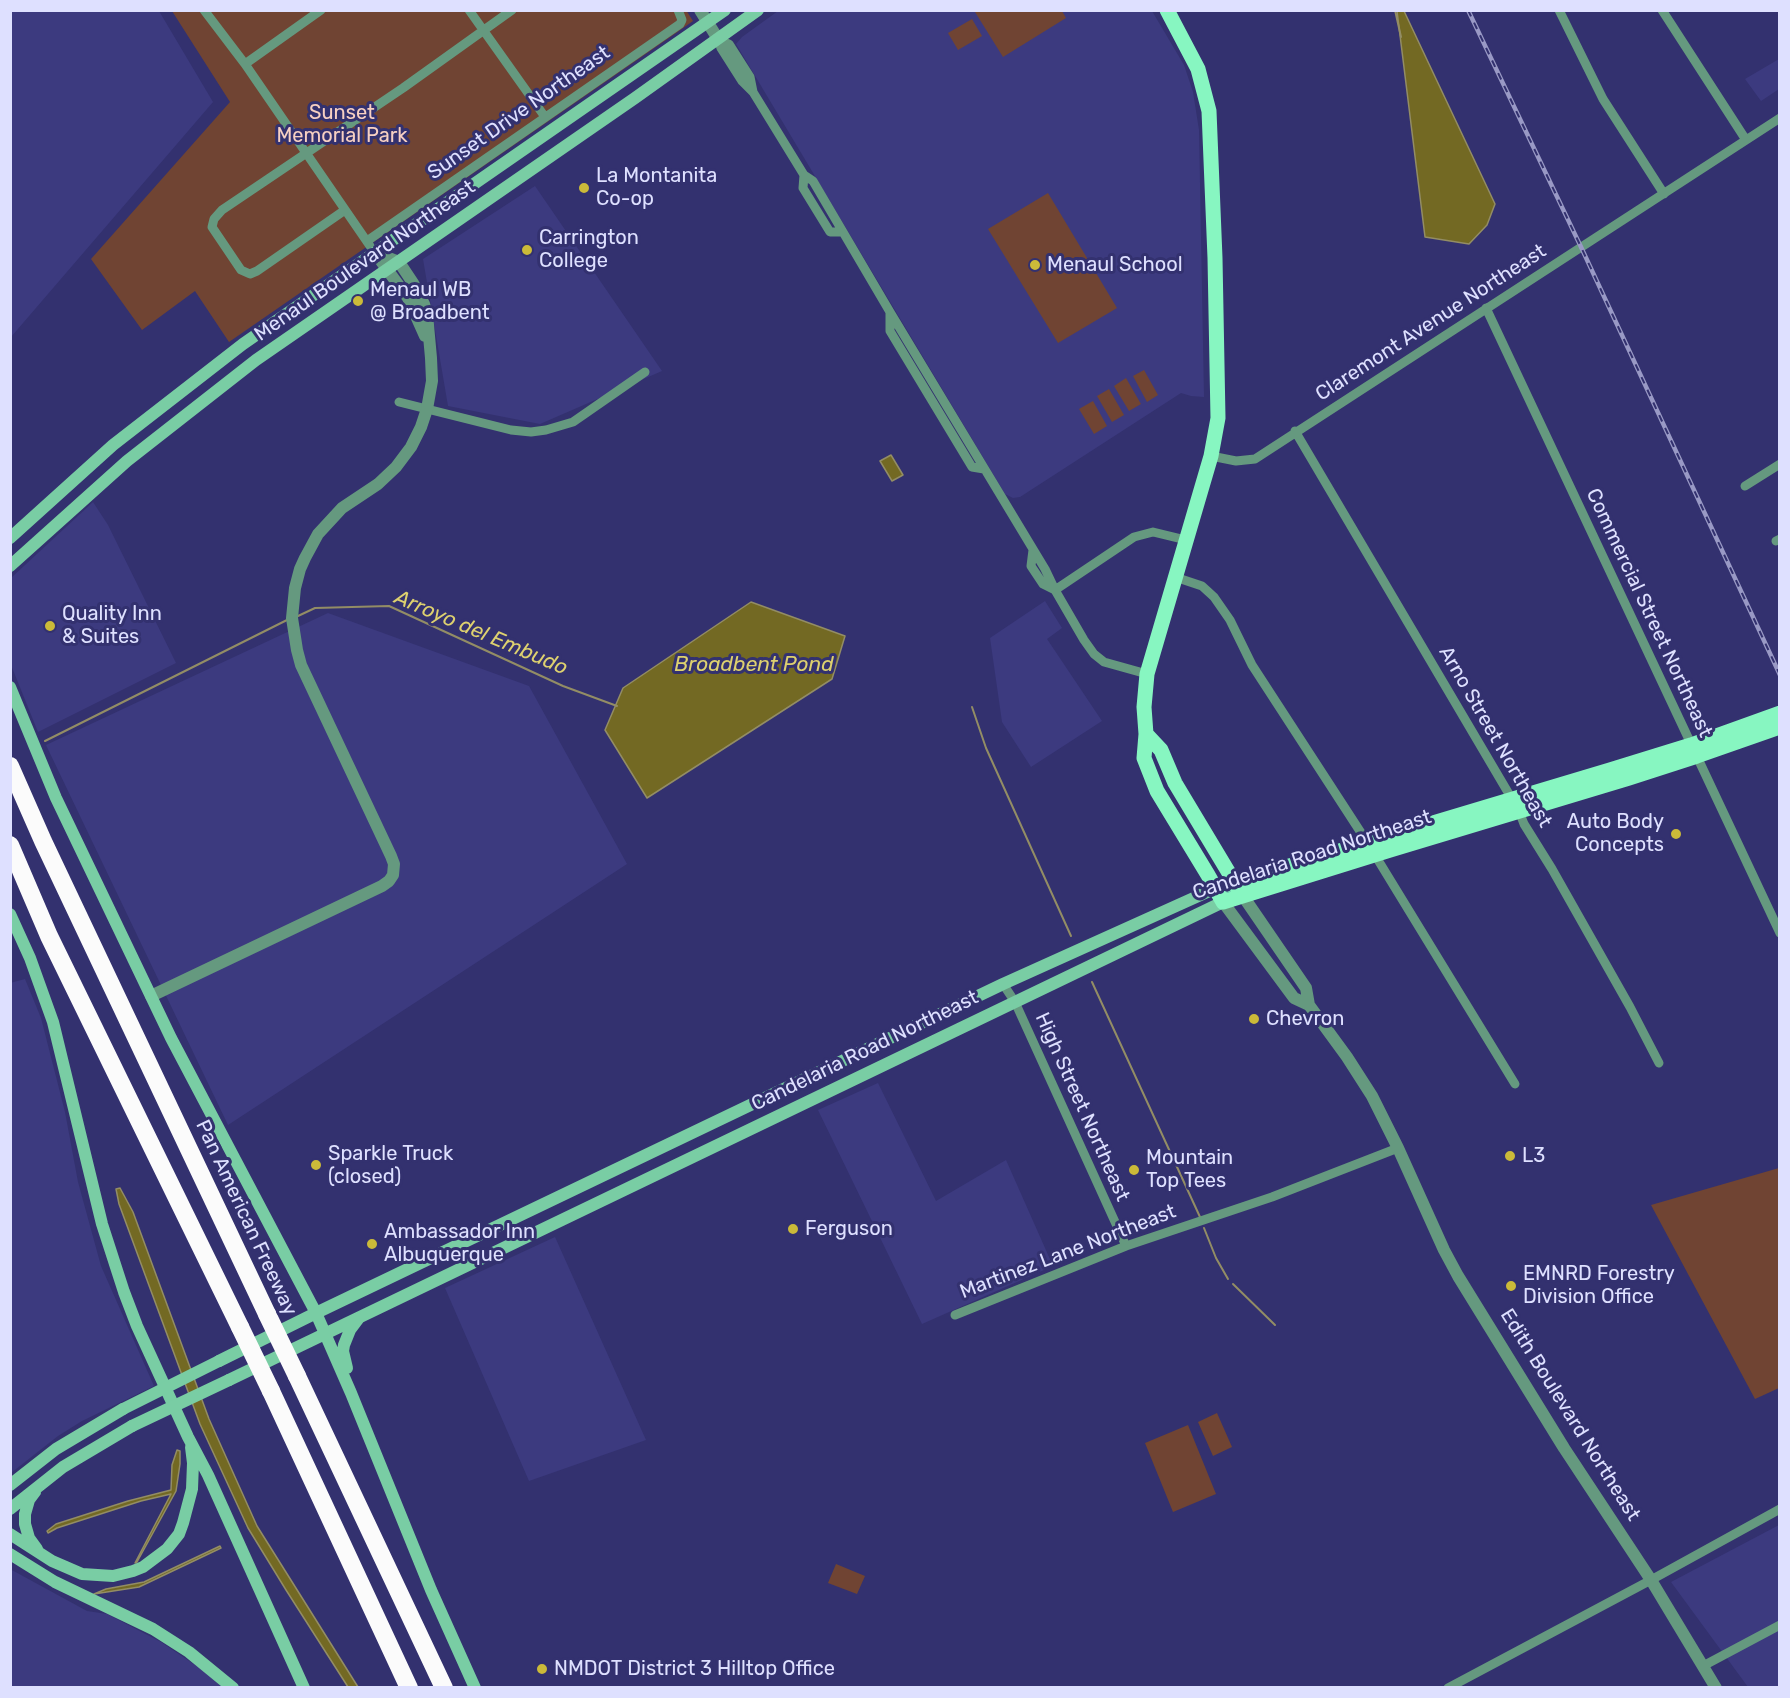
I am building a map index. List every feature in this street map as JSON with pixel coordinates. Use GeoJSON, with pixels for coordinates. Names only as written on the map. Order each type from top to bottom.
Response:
{"type":"FeatureCollection","features":[{"type":"Feature","properties":{"kind":"highway","name":"Pan American Freeway"},"geometry":{"type":"LineString","coordinates":[[10,766],[43,841],[444,1688]]}},
{"type":"Feature","properties":{"kind":"highway"},"geometry":{"type":"LineString","coordinates":[[10,845],[49,936]]}},
{"type":"Feature","properties":{"kind":"highway"},"geometry":{"type":"LineString","coordinates":[[10,858],[271,1391],[409,1688]]}},
{"type":"Feature","properties":{"kind":"main road","name":"Menaul Boulevard Northeast"},"geometry":{"type":"LineString","coordinates":[[10,538],[122,437],[371,247],[724,10]]}},
{"type":"Feature","properties":{"kind":"main road","name":"Menaul Boulevard Northeast"},"geometry":{"type":"LineString","coordinates":[[10,566],[127,461],[256,360],[758,10]]}},
{"type":"Feature","properties":{"kind":"main road","name":"Edith Boulevard Northeast"},"geometry":{"type":"LineString","coordinates":[[1167,10],[1198,69],[1209,111],[1218,418],[1211,456],[1147,674],[1144,707],[1146,734],[1144,758],[1157,791],[1223,902]]}},
{"type":"Feature","properties":{"kind":"main road"},"geometry":{"type":"LineString","coordinates":[[10,687],[56,798],[151,996],[316,1313],[431,1590],[475,1688]]}},
{"type":"Feature","properties":{"kind":"main road","name":"Candelaria Road Northeast"},"geometry":{"type":"LineString","coordinates":[[1694,751],[1779,713]]}},
{"type":"Feature","properties":{"kind":"main road","name":"Candelaria Road Northeast"},"geometry":{"type":"LineString","coordinates":[[10,1485],[56,1449],[123,1409],[219,1361],[1003,984],[1216,888],[1234,881],[1370,848],[1779,727]]}},
{"type":"Feature","properties":{"kind":"main road","name":"Edith Boulevard Northeast"},"geometry":{"type":"LineString","coordinates":[[1146,734],[1161,750],[1175,783],[1242,896]]}},
{"type":"Feature","properties":{"kind":"main road","name":"Candelaria Road Northeast"},"geometry":{"type":"LineString","coordinates":[[10,1509],[41,1483],[86,1452],[132,1426],[1223,902],[1370,848]]}},
{"type":"Feature","properties":{"kind":"main road"},"geometry":{"type":"LineString","coordinates":[[10,914],[30,958],[53,1022],[83,1151],[112,1258],[137,1326],[223,1507],[304,1688]]}},
{"type":"Feature","properties":{"kind":"main road"},"geometry":{"type":"LineString","coordinates":[[360,1316],[350,1330],[343,1351],[345,1362],[375,1430],[371,1443]]}},
{"type":"Feature","properties":{"kind":"main road"},"geometry":{"type":"LineString","coordinates":[[10,1534],[41,1555],[72,1571],[103,1576],[134,1571],[160,1556],[178,1534],[190,1501],[193,1463],[188,1437]]}},
{"type":"Feature","properties":{"kind":"main road"},"geometry":{"type":"LineString","coordinates":[[41,1483],[29,1500],[25,1524],[29,1538],[41,1555]]}},
{"type":"Feature","properties":{"kind":"main road"},"geometry":{"type":"LineString","coordinates":[[10,1554],[55,1582],[153,1629],[189,1652],[233,1688]]}},
{"type":"Feature","properties":{"kind":"street"},"geometry":{"type":"LineString","coordinates":[[204,10],[245,64],[408,298],[429,342]]}},
{"type":"Feature","properties":{"kind":"street"},"geometry":{"type":"LineString","coordinates":[[245,64],[321,10]]}},
{"type":"Feature","properties":{"kind":"street"},"geometry":{"type":"LineString","coordinates":[[469,10],[545,117]]}},
{"type":"Feature","properties":{"kind":"street"},"geometry":{"type":"LineString","coordinates":[[345,210],[250,274],[241,270],[212,227],[214,219],[222,210],[403,88],[512,10]]}},
{"type":"Feature","properties":{"kind":"street","name":"Sunset Drive Northeast"},"geometry":{"type":"LineString","coordinates":[[371,247],[545,117],[680,24],[682,20],[678,10]]}},
{"type":"Feature","properties":{"kind":"street"},"geometry":{"type":"LineString","coordinates":[[700,10],[721,48],[742,81],[753,92],[804,175],[803,188],[830,232],[842,232],[890,312],[890,331],[966,458],[972,467],[984,469],[1033,550],[1031,566],[1043,584],[1055,590],[1094,654],[1104,662],[1147,674]]}},
{"type":"Feature","properties":{"kind":"street"},"geometry":{"type":"LineString","coordinates":[[1558,10],[1603,99],[1664,194]]}},
{"type":"Feature","properties":{"kind":"street"},"geometry":{"type":"LineString","coordinates":[[1662,10],[1746,140]]}},
{"type":"Feature","properties":{"kind":"street","name":"Claremont Avenue Northeast"},"geometry":{"type":"LineString","coordinates":[[1211,456],[1236,461],[1255,459],[1779,118]]}},
{"type":"Feature","properties":{"kind":"street"},"geometry":{"type":"LineString","coordinates":[[151,996],[382,886],[393,875],[394,864],[301,665],[294,633],[293,602],[297,578],[318,534],[342,508],[378,484],[396,467],[411,447],[427,409],[432,381],[429,333],[424,304],[399,262],[371,247]]}},
{"type":"Feature","properties":{"kind":"street","name":"Commercial Street Northeast"},"geometry":{"type":"LineString","coordinates":[[1486,308],[1779,933]]}},
{"type":"Feature","properties":{"kind":"street"},"geometry":{"type":"LineString","coordinates":[[399,402],[495,427],[531,432],[573,422],[645,372]]}},
{"type":"Feature","properties":{"kind":"street","name":"Arno Street Northeast"},"geometry":{"type":"LineString","coordinates":[[1296,431],[1558,879],[1659,1063]]}},
{"type":"Feature","properties":{"kind":"street"},"geometry":{"type":"LineString","coordinates":[[1745,486],[1779,464]]}},
{"type":"Feature","properties":{"kind":"street"},"geometry":{"type":"LineString","coordinates":[[1055,590],[1134,537],[1153,532],[1186,540]]}},
{"type":"Feature","properties":{"kind":"street"},"geometry":{"type":"LineString","coordinates":[[1175,577],[1202,586],[1214,597],[1230,620],[1251,665],[1370,848],[1515,1084]]}},
{"type":"Feature","properties":{"kind":"street","name":"Edith Boulevard Northeast"},"geometry":{"type":"LineString","coordinates":[[1242,896],[1306,988],[1309,1005],[1366,1086],[1398,1148],[1443,1250],[1458,1276],[1570,1456],[1651,1580],[1716,1688]]}},
{"type":"Feature","properties":{"kind":"street","name":"Edith Boulevard Northeast"},"geometry":{"type":"LineString","coordinates":[[1223,902],[1294,998],[1309,1005]]}},
{"type":"Feature","properties":{"kind":"street","name":"High Street Northeast"},"geometry":{"type":"LineString","coordinates":[[1003,984],[1015,1002],[1126,1246]]}},
{"type":"Feature","properties":{"kind":"street","name":"Martinez Lane Northeast"},"geometry":{"type":"LineString","coordinates":[[955,1315],[1126,1246],[1272,1197],[1398,1148]]}},
{"type":"Feature","properties":{"kind":"street"},"geometry":{"type":"LineString","coordinates":[[1448,1688],[1779,1509]]}},
{"type":"Feature","properties":{"kind":"street"},"geometry":{"type":"LineString","coordinates":[[1703,1666],[1779,1625]]}},
{"type":"Feature","properties":{"kind":"shaded area"},"geometry":{"type":"Polygon","coordinates":[[[11,10],[159,11],[213,102],[11,337],[11,10]]]}},
{"type":"Feature","properties":{"kind":"shaded area","name":"Menaul School"},"geometry":{"type":"Polygon","coordinates":[[[778,11],[1152,11],[1184,65],[1193,92],[1199,130],[1204,397],[1181,393],[1020,497],[1013,498],[1005,494],[736,44],[778,11]]]}},
{"type":"Feature","properties":{"kind":"shaded area"},"geometry":{"type":"Polygon","coordinates":[[[1779,59],[1779,89],[1761,101],[1745,79],[1779,59]]]}},
{"type":"Feature","properties":{"kind":"shaded area"},"geometry":{"type":"Polygon","coordinates":[[[535,186],[662,371],[540,424],[448,406],[423,259],[535,186]]]}},
{"type":"Feature","properties":{"kind":"shaded area"},"geometry":{"type":"Polygon","coordinates":[[[93,502],[108,525],[176,663],[38,732],[11,665],[11,578],[93,502]]]}},
{"type":"Feature","properties":{"kind":"shaded area"},"geometry":{"type":"Polygon","coordinates":[[[1045,601],[1062,628],[1047,639],[1102,721],[1031,767],[1002,722],[990,638],[1045,601]]]}},
{"type":"Feature","properties":{"kind":"shaded area"},"geometry":{"type":"Polygon","coordinates":[[[328,613],[529,686],[627,864],[228,1125],[46,745],[328,613]]]}},
{"type":"Feature","properties":{"kind":"shaded area"},"geometry":{"type":"Polygon","coordinates":[[[25,979],[41,1018],[65,1112],[78,1182],[101,1266],[154,1386],[82,1421],[58,1436],[11,1473],[10,983],[25,979]]]}},
{"type":"Feature","properties":{"kind":"shaded area"},"geometry":{"type":"Polygon","coordinates":[[[878,1083],[936,1201],[1006,1160],[1053,1266],[922,1324],[818,1110],[878,1083]]]}},
{"type":"Feature","properties":{"kind":"shaded area"},"geometry":{"type":"Polygon","coordinates":[[[555,1237],[646,1440],[529,1481],[445,1288],[555,1237]]]}},
{"type":"Feature","properties":{"kind":"shaded area"},"geometry":{"type":"Polygon","coordinates":[[[1779,1525],[1779,1687],[1748,1687],[1671,1582],[1779,1525]]]}},
{"type":"Feature","properties":{"kind":"shaded area"},"geometry":{"type":"Polygon","coordinates":[[[10,1569],[87,1611],[107,1614],[161,1642],[207,1673],[223,1687],[11,1687],[10,1569]]]}},
{"type":"Feature","properties":{"kind":"green space","name":"Sunset Memorial Park"},"geometry":{"type":"Polygon","coordinates":[[[686,10],[693,21],[229,342],[195,291],[142,330],[91,259],[230,102],[172,11],[686,10]]]}},
{"type":"Feature","properties":{"kind":"green space"},"geometry":{"type":"Polygon","coordinates":[[[1062,11],[1066,18],[1003,57],[975,12],[1062,11]]]}},
{"type":"Feature","properties":{"kind":"green space"},"geometry":{"type":"Polygon","coordinates":[[[972,19],[982,36],[958,50],[948,33],[972,19]]]}},
{"type":"Feature","properties":{"kind":"green space"},"geometry":{"type":"Polygon","coordinates":[[[1048,193],[1117,308],[1058,343],[988,229],[1048,193]]]}},
{"type":"Feature","properties":{"kind":"green space"},"geometry":{"type":"Polygon","coordinates":[[[1144,370],[1158,395],[1147,402],[1133,376],[1144,370]]]}},
{"type":"Feature","properties":{"kind":"green space"},"geometry":{"type":"Polygon","coordinates":[[[1126,378],[1141,404],[1129,411],[1114,386],[1126,378]]]}},
{"type":"Feature","properties":{"kind":"green space"},"geometry":{"type":"Polygon","coordinates":[[[1109,389],[1124,415],[1112,422],[1097,396],[1109,389]]]}},
{"type":"Feature","properties":{"kind":"green space"},"geometry":{"type":"Polygon","coordinates":[[[1093,401],[1107,426],[1094,434],[1079,409],[1093,401]]]}},
{"type":"Feature","properties":{"kind":"green space"},"geometry":{"type":"Polygon","coordinates":[[[1779,1168],[1779,1388],[1755,1399],[1651,1205],[1779,1168]]]}},
{"type":"Feature","properties":{"kind":"green space"},"geometry":{"type":"Polygon","coordinates":[[[1217,1413],[1232,1447],[1213,1456],[1198,1422],[1217,1413]]]}},
{"type":"Feature","properties":{"kind":"green space"},"geometry":{"type":"Polygon","coordinates":[[[1188,1425],[1216,1494],[1173,1512],[1145,1443],[1188,1425]]]}},
{"type":"Feature","properties":{"kind":"green space"},"geometry":{"type":"Polygon","coordinates":[[[836,1564],[865,1576],[857,1594],[828,1583],[836,1564]]]}},
{"type":"Feature","properties":{"kind":"water"},"geometry":{"type":"Polygon","coordinates":[[[1397,11],[1404,11],[1495,204],[1487,225],[1469,244],[1425,237],[1397,11]]]}},
{"type":"Feature","properties":{"kind":"water"},"geometry":{"type":"Polygon","coordinates":[[[891,455],[903,475],[892,481],[880,461],[891,455]]]}},
{"type":"Feature","properties":{"kind":"water","name":"Broadbent Pond"},"geometry":{"type":"Polygon","coordinates":[[[751,602],[845,636],[832,679],[647,798],[605,730],[623,688],[751,602]]]}},
{"type":"Feature","properties":{"kind":"water"},"geometry":{"type":"Polygon","coordinates":[[[120,1188],[133,1212],[209,1419],[257,1526],[358,1687],[348,1687],[248,1528],[200,1424],[119,1204],[116,1189],[120,1188]]]}},
{"type":"Feature","properties":{"kind":"water"},"geometry":{"type":"Polygon","coordinates":[[[177,1450],[180,1451],[180,1464],[176,1491],[137,1562],[135,1563],[171,1494],[141,1501],[48,1533],[47,1531],[56,1524],[171,1490],[172,1465],[177,1450]]]}},
{"type":"Feature","properties":{"kind":"water"},"geometry":{"type":"Polygon","coordinates":[[[220,1546],[221,1548],[139,1587],[94,1594],[106,1589],[144,1582],[220,1546]]]}},
{"type":"Feature","properties":{"kind":"waterway"},"geometry":{"type":"LineString","coordinates":[[1395,10],[1401,37]]}},
{"type":"Feature","properties":{"kind":"waterway","name":"Arroyo del Embudo"},"geometry":{"type":"LineString","coordinates":[[298,616],[315,608],[389,606],[563,686],[617,706]]}},
{"type":"Feature","properties":{"kind":"waterway","name":"Arroyo del Embudo"},"geometry":{"type":"LineString","coordinates":[[45,741],[287,620]]}},
{"type":"Feature","properties":{"kind":"waterway"},"geometry":{"type":"LineString","coordinates":[[972,707],[986,748],[1071,936]]}},
{"type":"Feature","properties":{"kind":"waterway"},"geometry":{"type":"LineString","coordinates":[[1092,982],[1200,1217]]}},
{"type":"Feature","properties":{"kind":"waterway"},"geometry":{"type":"LineString","coordinates":[[1204,1228],[1216,1258],[1228,1279]]}},
{"type":"Feature","properties":{"kind":"waterway"},"geometry":{"type":"LineString","coordinates":[[1233,1284],[1275,1325]]}},
{"type":"Feature","properties":{"kind":"railway"},"geometry":{"type":"LineString","coordinates":[[1468,10],[1780,675]]}},
{"type":"Feature","properties":{"kind":"place","name":"La Montanita Co-op"},"geometry":{"type":"Point","coordinates":[584,188]}},
{"type":"Feature","properties":{"kind":"place","name":"Carrington College"},"geometry":{"type":"Point","coordinates":[527,250]}},
{"type":"Feature","properties":{"kind":"place","name":"Menaul School"},"geometry":{"type":"Point","coordinates":[1035,265]}},
{"type":"Feature","properties":{"kind":"place","name":"Menaul WB @ Broadbent"},"geometry":{"type":"Point","coordinates":[358,301]}},
{"type":"Feature","properties":{"kind":"place","name":"Quality Inn & Suites"},"geometry":{"type":"Point","coordinates":[50,626]}},
{"type":"Feature","properties":{"kind":"place","name":"Auto Body Concepts"},"geometry":{"type":"Point","coordinates":[1676,834]}},
{"type":"Feature","properties":{"kind":"place","name":"Chevron"},"geometry":{"type":"Point","coordinates":[1254,1019]}},
{"type":"Feature","properties":{"kind":"place","name":"L3"},"geometry":{"type":"Point","coordinates":[1510,1156]}},
{"type":"Feature","properties":{"kind":"place","name":"Sparkle Truck (closed)"},"geometry":{"type":"Point","coordinates":[316,1165]}},
{"type":"Feature","properties":{"kind":"place","name":"Mountain Top Tees"},"geometry":{"type":"Point","coordinates":[1134,1170]}},
{"type":"Feature","properties":{"kind":"place","name":"Ferguson"},"geometry":{"type":"Point","coordinates":[793,1229]}},
{"type":"Feature","properties":{"kind":"place","name":"Ambassador Inn Albuquerque"},"geometry":{"type":"Point","coordinates":[372,1244]}},
{"type":"Feature","properties":{"kind":"place","name":"EMNRD Forestry Division Office"},"geometry":{"type":"Point","coordinates":[1511,1286]}},
{"type":"Feature","properties":{"kind":"place","name":"NMDOT District 3 Hilltop Office"},"geometry":{"type":"Point","coordinates":[542,1669]}}]}
